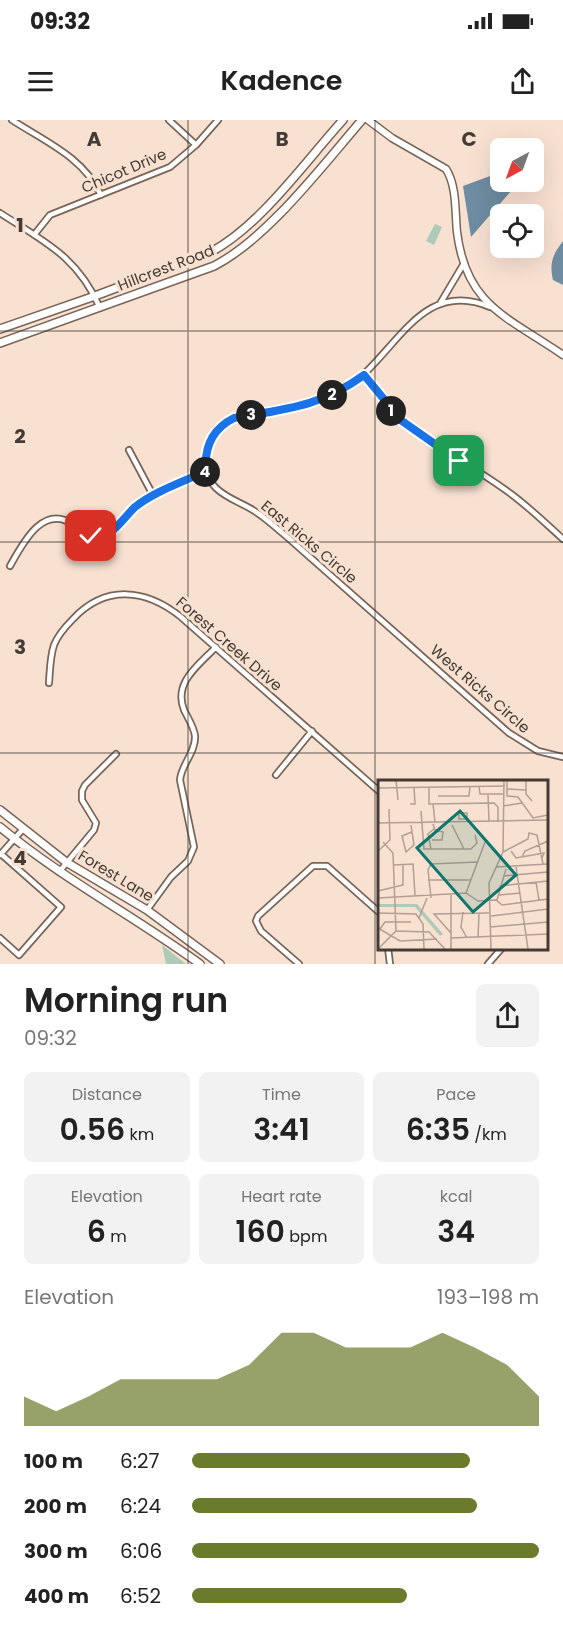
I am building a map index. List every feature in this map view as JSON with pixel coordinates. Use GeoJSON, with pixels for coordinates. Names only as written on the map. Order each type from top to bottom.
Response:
{"type":"FeatureCollection","features":[{"type":"Feature","properties":{"kind":"main road","name":"Hillcrest Road"},"geometry":{"type":"LineString","coordinates":[[0,329],[95,296],[211,252],[228,243],[253,220],[343,120]]}},
{"type":"Feature","properties":{"kind":"main road","name":"Hillcrest Road"},"geometry":{"type":"LineString","coordinates":[[0,343],[214,266],[244,248],[362,120]]}},
{"type":"Feature","properties":{"kind":"main road","name":"Forest Lane"},"geometry":{"type":"LineString","coordinates":[[0,810],[66,862],[147,910],[220,964]]}},
{"type":"Feature","properties":{"kind":"main road","name":"Forest Lane"},"geometry":{"type":"LineString","coordinates":[[0,827],[59,872],[154,930],[200,964]]}},
{"type":"Feature","properties":{"kind":"main road"},"geometry":{"type":"LineString","coordinates":[[154,930],[161,920]]}},
{"type":"Feature","properties":{"kind":"street"},"geometry":{"type":"LineString","coordinates":[[12,120],[81,164],[93,178],[101,195]]}},
{"type":"Feature","properties":{"kind":"street"},"geometry":{"type":"LineString","coordinates":[[169,120],[196,146]]}},
{"type":"Feature","properties":{"kind":"street","name":"Chicot Drive"},"geometry":{"type":"LineString","coordinates":[[34,235],[50,215],[170,166],[196,146],[218,120]]}},
{"type":"Feature","properties":{"kind":"street"},"geometry":{"type":"LineString","coordinates":[[368,120],[392,138],[446,169],[452,184],[463,265],[480,296],[490,307]]}},
{"type":"Feature","properties":{"kind":"street"},"geometry":{"type":"LineString","coordinates":[[0,213],[58,250],[80,270],[100,308]]}},
{"type":"Feature","properties":{"kind":"street"},"geometry":{"type":"LineString","coordinates":[[10,566],[24,541],[46,520],[60,518],[91,536],[103,536],[134,508],[206,471],[206,450],[209,441],[225,423],[234,418],[304,406],[325,399],[364,375],[409,325],[441,302],[450,291],[463,265]]}},
{"type":"Feature","properties":{"kind":"street"},"geometry":{"type":"LineString","coordinates":[[441,302],[468,299],[490,307],[563,354]]}},
{"type":"Feature","properties":{"kind":"street"},"geometry":{"type":"LineString","coordinates":[[364,375],[391,411],[417,434],[507,490],[563,539]]}},
{"type":"Feature","properties":{"kind":"street"},"geometry":{"type":"LineString","coordinates":[[129,450],[154,497]]}},
{"type":"Feature","properties":{"kind":"street","name":"East Ricks Circle"},"geometry":{"type":"LineString","coordinates":[[206,471],[218,490],[258,513],[415,650]]}},
{"type":"Feature","properties":{"kind":"street","name":"Forest Creek Drive"},"geometry":{"type":"LineString","coordinates":[[49,683],[52,653],[61,631],[81,611],[106,595],[139,594],[164,603],[378,790]]}},
{"type":"Feature","properties":{"kind":"street"},"geometry":{"type":"LineString","coordinates":[[147,910],[171,877],[192,855],[195,843],[180,780],[181,771],[192,750],[195,737],[181,694],[186,678],[216,647]]}},
{"type":"Feature","properties":{"kind":"street","name":"West Ricks Circle"},"geometry":{"type":"LineString","coordinates":[[415,650],[522,743],[538,751],[563,757]]}},
{"type":"Feature","properties":{"kind":"street"},"geometry":{"type":"LineString","coordinates":[[276,775],[312,731]]}},
{"type":"Feature","properties":{"kind":"street"},"geometry":{"type":"LineString","coordinates":[[59,872],[96,824],[82,800],[85,785],[116,754]]}},
{"type":"Feature","properties":{"kind":"street"},"geometry":{"type":"LineString","coordinates":[[0,938],[19,955],[61,907],[0,854],[23,829]]}},
{"type":"Feature","properties":{"kind":"street"},"geometry":{"type":"LineString","coordinates":[[299,964],[261,931],[256,921],[258,915],[314,866],[327,866],[378,911]]}},
{"type":"Feature","properties":{"kind":"street"},"geometry":{"type":"LineString","coordinates":[[388,949],[390,964]]}},
{"type":"Feature","properties":{"kind":"street"},"geometry":{"type":"LineString","coordinates":[[488,964],[501,949]]}},
{"type":"Feature","properties":{"kind":"green space"},"geometry":{"type":"Polygon","coordinates":[[[435,224],[442,227],[434,245],[426,241],[435,224]]]}},
{"type":"Feature","properties":{"kind":"green space"},"geometry":{"type":"Polygon","coordinates":[[[162,945],[186,964],[166,964],[162,945]]]}},
{"type":"Feature","properties":{"kind":"water"},"geometry":{"type":"Polygon","coordinates":[[[490,176],[490,192],[510,192],[500,204],[490,204],[490,215],[471,237],[463,186],[490,176]]]}},
{"type":"Feature","properties":{"kind":"water"},"geometry":{"type":"Polygon","coordinates":[[[563,241],[563,285],[553,280],[551,269],[554,255],[563,241]]]}},
{"type":"Feature","properties":{"kind":"route"},"geometry":{"type":"LineString","coordinates":[[91,536],[108,534],[142,502],[206,471],[206,450],[209,441],[217,429],[225,423],[234,418],[304,406],[325,399],[364,375],[391,411],[402,421],[417,434],[459,461]]}}]}
